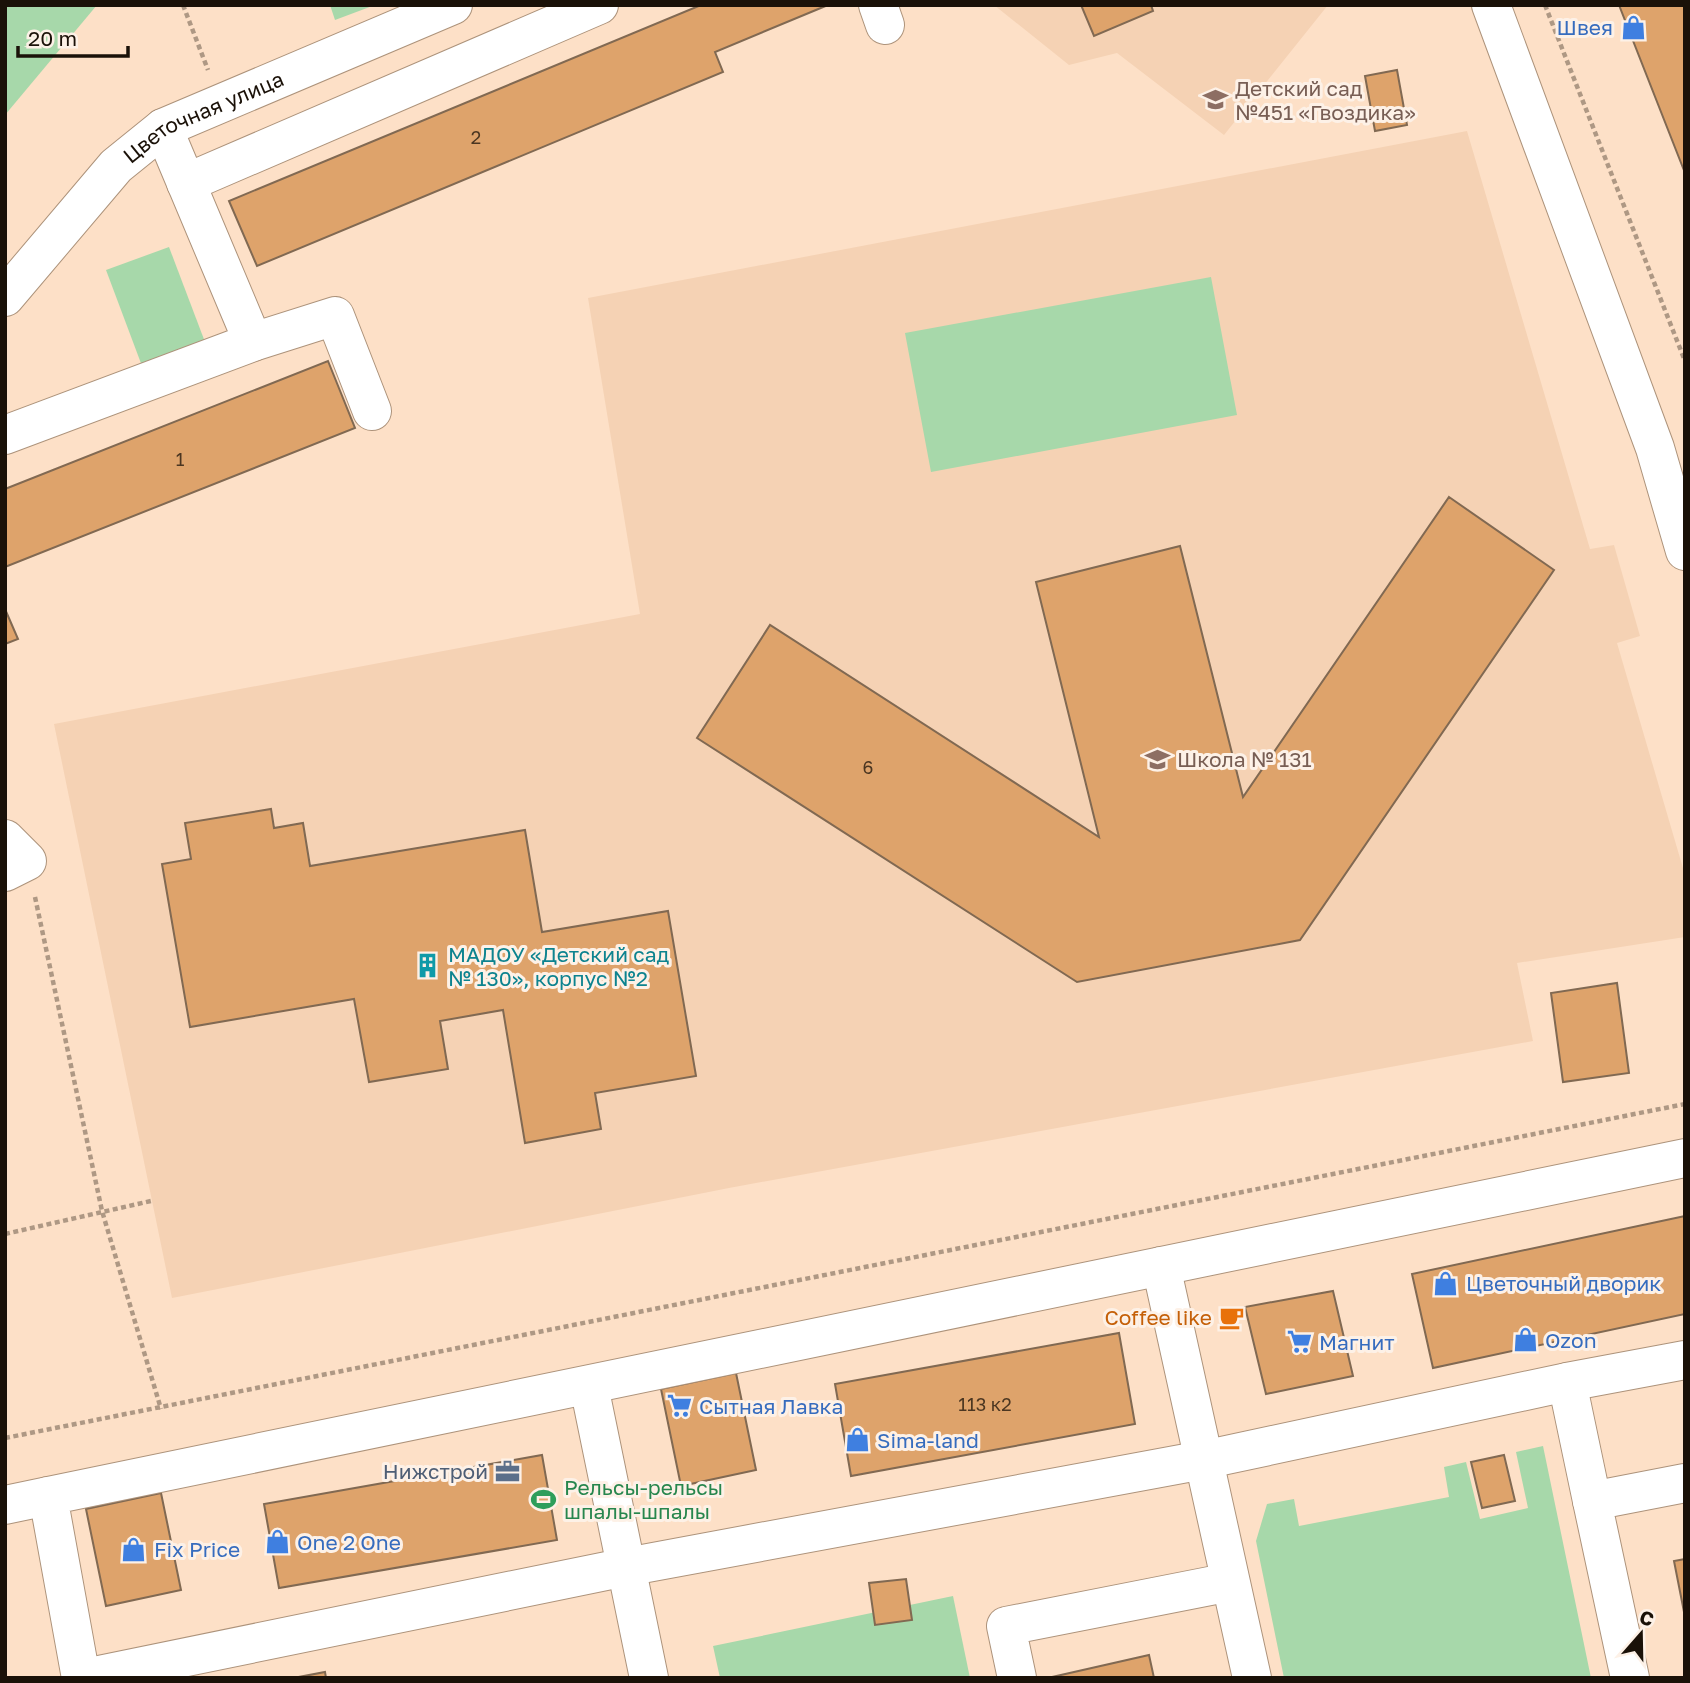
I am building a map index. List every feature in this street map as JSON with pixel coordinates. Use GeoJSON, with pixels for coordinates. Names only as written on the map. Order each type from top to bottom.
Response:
{"type":"FeatureCollection","features":[{"type":"Feature","properties":{"kind":"street","name":"Цветочная улица"},"geometry":{"type":"LineString","coordinates":[[5,297],[116,166],[163,128],[453,5]]}},
{"type":"Feature","properties":{"kind":"street"},"geometry":{"type":"LineString","coordinates":[[186,184],[599,5]]}},
{"type":"Feature","properties":{"kind":"street"},"geometry":{"type":"LineString","coordinates":[[1491,5],[1670,444],[1685,551]]}},
{"type":"Feature","properties":{"kind":"street"},"geometry":{"type":"LineString","coordinates":[[163,128],[253,342]]}},
{"type":"Feature","properties":{"kind":"street"},"geometry":{"type":"LineString","coordinates":[[5,435],[253,342],[335,316],[372,411]]}},
{"type":"Feature","properties":{"kind":"street"},"geometry":{"type":"LineString","coordinates":[[5,1505],[1685,1158]]}},
{"type":"Feature","properties":{"kind":"street"},"geometry":{"type":"LineString","coordinates":[[1161,1266],[1252,1678]]}},
{"type":"Feature","properties":{"kind":"street"},"geometry":{"type":"LineString","coordinates":[[48,1496],[82,1678],[626,1567],[1203,1460],[1567,1382],[1685,1360]]}},
{"type":"Feature","properties":{"kind":"street"},"geometry":{"type":"LineString","coordinates":[[1567,1382],[1630,1678]]}},
{"type":"Feature","properties":{"kind":"street"},"geometry":{"type":"LineString","coordinates":[[589,1386],[649,1678]]}},
{"type":"Feature","properties":{"kind":"street"},"geometry":{"type":"LineString","coordinates":[[1592,1501],[1685,1483]]}},
{"type":"Feature","properties":{"kind":"street"},"geometry":{"type":"LineString","coordinates":[[1017,1678],[1006,1626],[1230,1581]]}},
{"type":"Feature","properties":{"kind":"path"},"geometry":{"type":"LineString","coordinates":[[183,5],[221,103]]}},
{"type":"Feature","properties":{"kind":"path"},"geometry":{"type":"LineString","coordinates":[[1545,5],[1685,361]]}},
{"type":"Feature","properties":{"kind":"path"},"geometry":{"type":"LineString","coordinates":[[13,857],[102,1211],[161,1409]]}},
{"type":"Feature","properties":{"kind":"path"},"geometry":{"type":"LineString","coordinates":[[5,1438],[1685,1104]]}},
{"type":"Feature","properties":{"kind":"path"},"geometry":{"type":"LineString","coordinates":[[5,1234],[151,1201]]}},
{"type":"Feature","properties":{"kind":"shaded area","name":"Детский сад №451 «Гвоздика»"},"geometry":{"type":"Polygon","coordinates":[[[994,5],[1328,5],[1224,135],[1117,53],[1069,65],[994,5]]]}},
{"type":"Feature","properties":{"kind":"shaded area","name":"Школа № 131"},"geometry":{"type":"Polygon","coordinates":[[[1467,131],[1590,549],[1614,545],[1640,636],[1617,643],[1685,875],[1685,937],[1517,963],[1533,1041],[729,1188],[172,1298],[54,724],[640,614],[588,298],[1467,131]]]}},
{"type":"Feature","properties":{"kind":"green space"},"geometry":{"type":"Polygon","coordinates":[[[5,5],[97,5],[5,115],[5,5]]]}},
{"type":"Feature","properties":{"kind":"green space"},"geometry":{"type":"Polygon","coordinates":[[[330,5],[375,5],[335,20],[330,5]]]}},
{"type":"Feature","properties":{"kind":"green space"},"geometry":{"type":"Polygon","coordinates":[[[169,247],[205,342],[142,366],[106,270],[169,247]]]}},
{"type":"Feature","properties":{"kind":"green space"},"geometry":{"type":"Polygon","coordinates":[[[1211,277],[1237,415],[931,472],[905,333],[1211,277]]]}},
{"type":"Feature","properties":{"kind":"green space"},"geometry":{"type":"Polygon","coordinates":[[[1543,1446],[1591,1678],[1284,1678],[1256,1541],[1267,1504],[1294,1499],[1299,1526],[1449,1497],[1444,1467],[1466,1462],[1480,1519],[1528,1508],[1516,1452],[1543,1446]]]}},
{"type":"Feature","properties":{"kind":"green space"},"geometry":{"type":"Polygon","coordinates":[[[953,1596],[970,1678],[720,1678],[713,1646],[953,1596]]]}},
{"type":"Feature","properties":{"kind":"building"},"geometry":{"type":"Polygon","coordinates":[[[701,5],[828,5],[715,52],[723,72],[257,266],[229,201],[701,5]]]}},
{"type":"Feature","properties":{"kind":"building"},"geometry":{"type":"Polygon","coordinates":[[[1081,5],[1151,5],[1153,11],[1094,36],[1081,5]]]}},
{"type":"Feature","properties":{"kind":"building"},"geometry":{"type":"Polygon","coordinates":[[[1619,5],[1685,5],[1685,173],[1619,5]]]}},
{"type":"Feature","properties":{"kind":"building"},"geometry":{"type":"Polygon","coordinates":[[[1397,70],[1407,125],[1375,131],[1365,76],[1397,70]]]}},
{"type":"Feature","properties":{"kind":"building"},"geometry":{"type":"Polygon","coordinates":[[[328,361],[355,428],[5,567],[5,489],[328,361]]]}},
{"type":"Feature","properties":{"kind":"building"},"geometry":{"type":"Polygon","coordinates":[[[1449,497],[1554,570],[1300,940],[1077,982],[697,738],[770,625],[1099,837],[1036,582],[1180,546],[1243,797],[1449,497]]]}},
{"type":"Feature","properties":{"kind":"building"},"geometry":{"type":"Polygon","coordinates":[[[5,609],[18,639],[5,644],[5,609]]]}},
{"type":"Feature","properties":{"kind":"building","name":"МАДОУ «Детский сад № 130», корпус №2"},"geometry":{"type":"Polygon","coordinates":[[[271,809],[274,828],[303,823],[310,866],[525,830],[542,932],[668,911],[696,1076],[595,1093],[601,1129],[525,1143],[503,1010],[440,1021],[448,1069],[369,1082],[354,999],[190,1027],[162,864],[191,859],[185,823],[271,809]]]}},
{"type":"Feature","properties":{"kind":"building"},"geometry":{"type":"Polygon","coordinates":[[[1617,983],[1629,1073],[1563,1082],[1551,993],[1617,983]]]}},
{"type":"Feature","properties":{"kind":"building"},"geometry":{"type":"Polygon","coordinates":[[[1685,1216],[1685,1314],[1433,1368],[1412,1274],[1685,1216]]]}},
{"type":"Feature","properties":{"kind":"building","name":"Магнит"},"geometry":{"type":"Polygon","coordinates":[[[1333,1291],[1353,1376],[1266,1394],[1245,1307],[1333,1291]]]}},
{"type":"Feature","properties":{"kind":"building"},"geometry":{"type":"Polygon","coordinates":[[[1119,1333],[1135,1424],[851,1476],[835,1384],[1119,1333]]]}},
{"type":"Feature","properties":{"kind":"building"},"geometry":{"type":"Polygon","coordinates":[[[736,1373],[756,1470],[681,1486],[661,1389],[736,1373]]]}},
{"type":"Feature","properties":{"kind":"building"},"geometry":{"type":"Polygon","coordinates":[[[542,1455],[557,1540],[279,1588],[264,1504],[542,1455]]]}},
{"type":"Feature","properties":{"kind":"building"},"geometry":{"type":"Polygon","coordinates":[[[1504,1455],[1515,1501],[1482,1508],[1471,1462],[1504,1455]]]}},
{"type":"Feature","properties":{"kind":"building","name":"Fix Price"},"geometry":{"type":"Polygon","coordinates":[[[161,1493],[181,1590],[106,1606],[86,1509],[161,1493]]]}},
{"type":"Feature","properties":{"kind":"building"},"geometry":{"type":"Polygon","coordinates":[[[1685,1559],[1685,1617],[1674,1561],[1685,1559]]]}},
{"type":"Feature","properties":{"kind":"building"},"geometry":{"type":"Polygon","coordinates":[[[906,1579],[912,1620],[875,1625],[869,1583],[906,1579]]]}},
{"type":"Feature","properties":{"kind":"building"},"geometry":{"type":"Polygon","coordinates":[[[1149,1655],[1154,1678],[1052,1677],[1149,1655]]]}},
{"type":"Feature","properties":{"kind":"building"},"geometry":{"type":"Polygon","coordinates":[[[325,1672],[326,1678],[299,1677],[325,1672]]]}},
{"type":"Feature","properties":{"kind":"place","name":"Швея"},"geometry":{"type":"Point","coordinates":[1633,27]}},
{"type":"Feature","properties":{"kind":"place","name":"Детский сад №451 «Гвоздика»"},"geometry":{"type":"Point","coordinates":[1215,100]}},
{"type":"Feature","properties":{"kind":"place","name":"Школа № 131"},"geometry":{"type":"Point","coordinates":[1157,759]}},
{"type":"Feature","properties":{"kind":"place","name":"МАДОУ «Детский сад № 130», корпус №2"},"geometry":{"type":"Point","coordinates":[428,966]}},
{"type":"Feature","properties":{"kind":"place","name":"Цветочный дворик"},"geometry":{"type":"Point","coordinates":[1446,1283]}},
{"type":"Feature","properties":{"kind":"place","name":"Coffee like"},"geometry":{"type":"Point","coordinates":[1232,1317]}},
{"type":"Feature","properties":{"kind":"place","name":"Ozon"},"geometry":{"type":"Point","coordinates":[1525,1340]}},
{"type":"Feature","properties":{"kind":"place","name":"Магнит"},"geometry":{"type":"Point","coordinates":[1299,1342]}},
{"type":"Feature","properties":{"kind":"place","name":"Сытная Лавка"},"geometry":{"type":"Point","coordinates":[679,1406]}},
{"type":"Feature","properties":{"kind":"place","name":"Sima-land"},"geometry":{"type":"Point","coordinates":[857,1440]}},
{"type":"Feature","properties":{"kind":"place","name":"Нижстрой"},"geometry":{"type":"Point","coordinates":[508,1471]}},
{"type":"Feature","properties":{"kind":"place","name":"Рельсы-рельсы шпалы-шпалы"},"geometry":{"type":"Point","coordinates":[544,1499]}},
{"type":"Feature","properties":{"kind":"place","name":"One 2 One"},"geometry":{"type":"Point","coordinates":[277,1542]}},
{"type":"Feature","properties":{"kind":"place","name":"Fix Price"},"geometry":{"type":"Point","coordinates":[134,1549]}}]}
